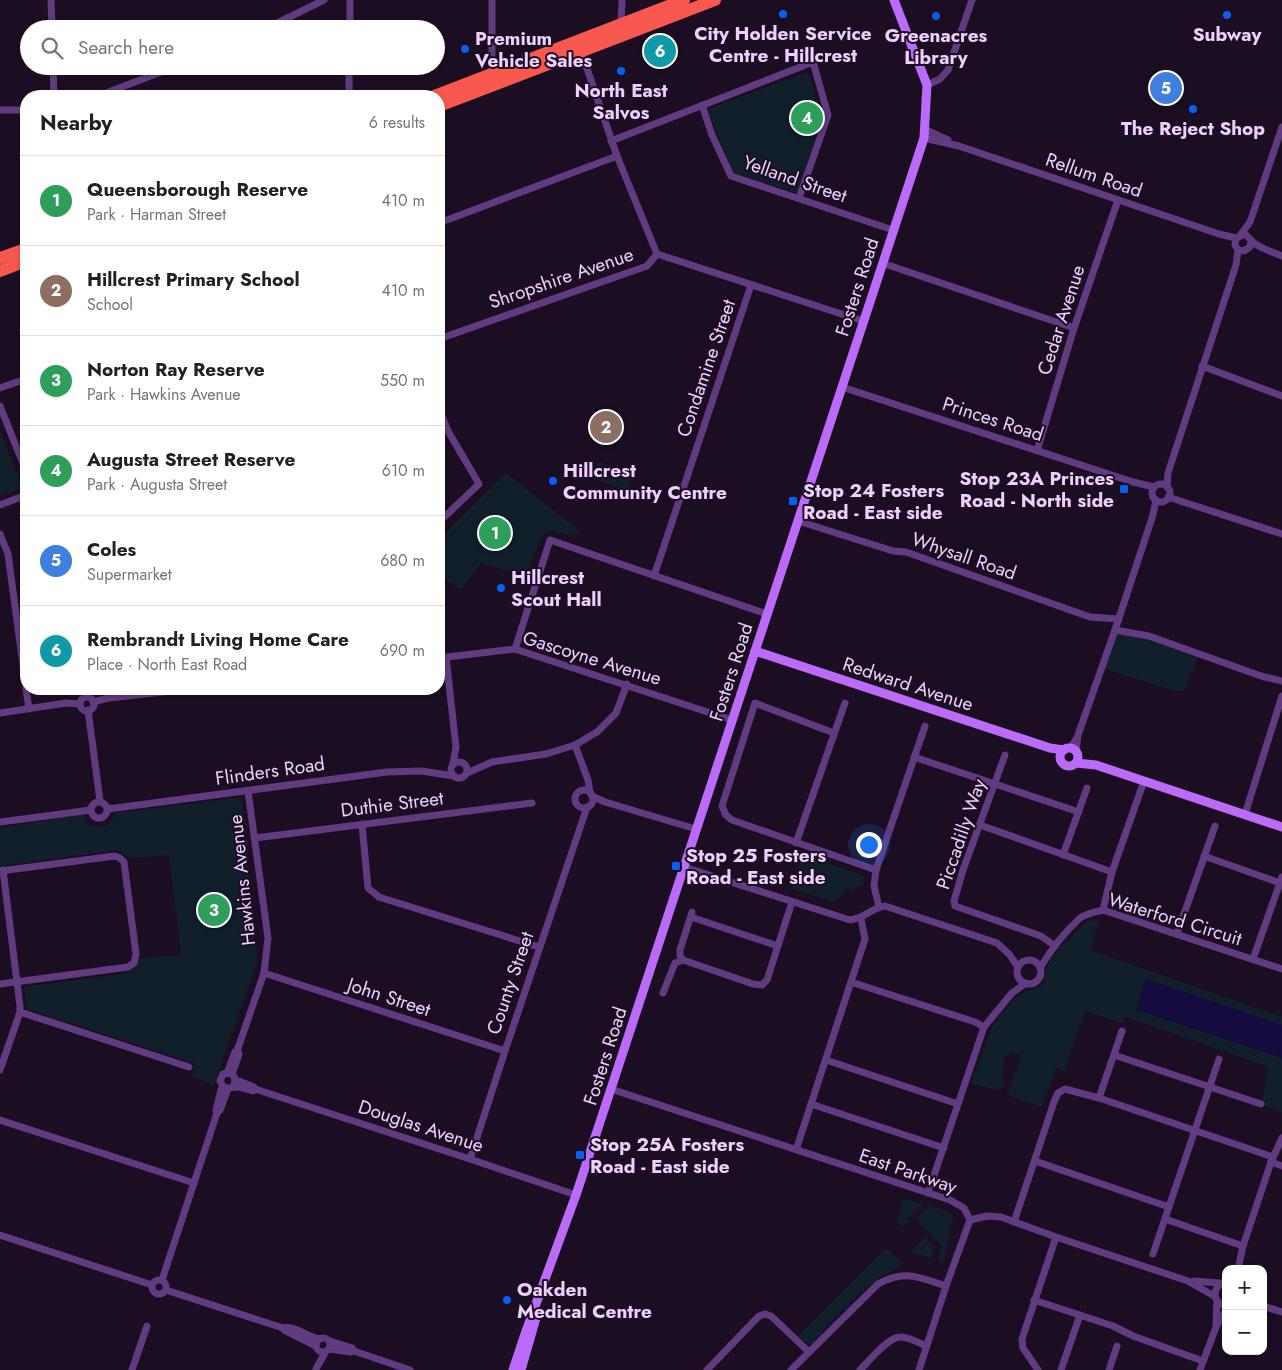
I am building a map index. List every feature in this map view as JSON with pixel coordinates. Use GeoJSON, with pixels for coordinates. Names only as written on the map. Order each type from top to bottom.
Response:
{"type":"FeatureCollection","features":[{"type":"Feature","properties":{"kind":"highway"},"geometry":{"type":"LineString","coordinates":[[623,29],[684,0]]}},
{"type":"Feature","properties":{"kind":"highway"},"geometry":{"type":"LineString","coordinates":[[445,103],[494,79],[623,29],[715,0]]}},
{"type":"Feature","properties":{"kind":"highway"},"geometry":{"type":"LineString","coordinates":[[445,93],[494,79]]}},
{"type":"Feature","properties":{"kind":"highway"},"geometry":{"type":"LineString","coordinates":[[0,258],[20,251]]}},
{"type":"Feature","properties":{"kind":"highway"},"geometry":{"type":"LineString","coordinates":[[0,271],[20,263]]}},
{"type":"Feature","properties":{"kind":"main road","name":"Fosters Road"},"geometry":{"type":"LineString","coordinates":[[513,1370],[576,1195],[924,133],[927,85],[894,0]]}},
{"type":"Feature","properties":{"kind":"main road","name":"Redward Avenue"},"geometry":{"type":"LineString","coordinates":[[755,651],[1050,748],[1073,753],[1096,765],[1282,826]]}},
{"type":"Feature","properties":{"kind":"main road","name":"Redward Avenue"},"geometry":{"type":"LineString","coordinates":[[1050,748],[1061,760]]}},
{"type":"Feature","properties":{"kind":"main road"},"geometry":{"type":"LineString","coordinates":[[1073,753],[1067,766],[1061,760],[1061,755],[1073,753]]}},
{"type":"Feature","properties":{"kind":"main road","name":"Fosters Road"},"geometry":{"type":"LineString","coordinates":[[521,1370],[551,1265]]}},
{"type":"Feature","properties":{"kind":"street"},"geometry":{"type":"LineString","coordinates":[[51,0],[52,20]]}},
{"type":"Feature","properties":{"kind":"street"},"geometry":{"type":"LineString","coordinates":[[283,20],[324,0]]}},
{"type":"Feature","properties":{"kind":"street"},"geometry":{"type":"LineString","coordinates":[[350,0],[350,20]]}},
{"type":"Feature","properties":{"kind":"street"},"geometry":{"type":"LineString","coordinates":[[492,0],[494,79]]}},
{"type":"Feature","properties":{"kind":"street"},"geometry":{"type":"LineString","coordinates":[[622,0],[623,29]]}},
{"type":"Feature","properties":{"kind":"street"},"geometry":{"type":"LineString","coordinates":[[927,85],[940,79],[948,70],[972,0]]}},
{"type":"Feature","properties":{"kind":"street"},"geometry":{"type":"LineString","coordinates":[[579,46],[616,156],[657,254]]}},
{"type":"Feature","properties":{"kind":"street"},"geometry":{"type":"LineString","coordinates":[[611,141],[813,62],[828,115],[799,198]]}},
{"type":"Feature","properties":{"kind":"street"},"geometry":{"type":"LineString","coordinates":[[53,75],[54,90]]}},
{"type":"Feature","properties":{"kind":"street"},"geometry":{"type":"LineString","coordinates":[[114,90],[153,75]]}},
{"type":"Feature","properties":{"kind":"street"},"geometry":{"type":"LineString","coordinates":[[349,75],[349,90]]}},
{"type":"Feature","properties":{"kind":"street","name":"Yelland Street"},"geometry":{"type":"LineString","coordinates":[[702,105],[712,135],[731,176],[893,230]]}},
{"type":"Feature","properties":{"kind":"street"},"geometry":{"type":"LineString","coordinates":[[0,110],[20,110]]}},
{"type":"Feature","properties":{"kind":"street"},"geometry":{"type":"LineString","coordinates":[[1073,753],[1168,473],[1236,265],[1240,245],[1250,222],[1282,128]]}},
{"type":"Feature","properties":{"kind":"street","name":"Rellum Road"},"geometry":{"type":"LineString","coordinates":[[924,133],[1219,234],[1240,245],[1248,236],[1251,240]]}},
{"type":"Feature","properties":{"kind":"street"},"geometry":{"type":"LineString","coordinates":[[445,221],[616,156]]}},
{"type":"Feature","properties":{"kind":"street","name":"Cedar Avenue"},"geometry":{"type":"LineString","coordinates":[[1037,451],[1074,328],[1118,200]]}},
{"type":"Feature","properties":{"kind":"street"},"geometry":{"type":"LineString","coordinates":[[1250,222],[1251,240]]}},
{"type":"Feature","properties":{"kind":"street"},"geometry":{"type":"LineString","coordinates":[[1240,245],[1251,240]]}},
{"type":"Feature","properties":{"kind":"street"},"geometry":{"type":"LineString","coordinates":[[1251,240],[1266,250]]}},
{"type":"Feature","properties":{"kind":"street"},"geometry":{"type":"LineString","coordinates":[[1240,245],[1266,250],[1282,256]]}},
{"type":"Feature","properties":{"kind":"street","name":"Shropshire Avenue"},"geometry":{"type":"LineString","coordinates":[[445,337],[647,266],[657,254],[862,321]]}},
{"type":"Feature","properties":{"kind":"street"},"geometry":{"type":"LineString","coordinates":[[882,263],[1074,328]]}},
{"type":"Feature","properties":{"kind":"street","name":"Condamine Street"},"geometry":{"type":"LineString","coordinates":[[654,576],[751,285]]}},
{"type":"Feature","properties":{"kind":"street"},"geometry":{"type":"LineString","coordinates":[[1202,366],[1282,396]]}},
{"type":"Feature","properties":{"kind":"street"},"geometry":{"type":"LineString","coordinates":[[0,388],[20,381]]}},
{"type":"Feature","properties":{"kind":"street","name":"Princes Road"},"geometry":{"type":"LineString","coordinates":[[842,387],[1134,482],[1282,534]]}},
{"type":"Feature","properties":{"kind":"street"},"geometry":{"type":"LineString","coordinates":[[0,406],[20,456]]}},
{"type":"Feature","properties":{"kind":"street"},"geometry":{"type":"LineString","coordinates":[[445,423],[479,484],[445,516]]}},
{"type":"Feature","properties":{"kind":"street"},"geometry":{"type":"LineString","coordinates":[[0,505],[20,497]]}},
{"type":"Feature","properties":{"kind":"street","name":"Whysall Road"},"geometry":{"type":"LineString","coordinates":[[798,521],[893,551],[906,552],[1090,617],[1119,619]]}},
{"type":"Feature","properties":{"kind":"street"},"geometry":{"type":"LineString","coordinates":[[0,534],[8,554],[20,643]]}},
{"type":"Feature","properties":{"kind":"street"},"geometry":{"type":"LineString","coordinates":[[515,649],[550,540],[767,614]]}},
{"type":"Feature","properties":{"kind":"street"},"geometry":{"type":"LineString","coordinates":[[1115,630],[1148,636],[1261,676],[1282,681]]}},
{"type":"Feature","properties":{"kind":"street","name":"Gascoyne Avenue"},"geometry":{"type":"LineString","coordinates":[[445,657],[515,649],[627,684],[732,720]]}},
{"type":"Feature","properties":{"kind":"street"},"geometry":{"type":"LineString","coordinates":[[445,676],[456,748],[468,768],[467,773]]}},
{"type":"Feature","properties":{"kind":"street"},"geometry":{"type":"LineString","coordinates":[[452,765],[458,761],[486,764],[546,754],[575,745],[596,732],[616,713],[627,684]]}},
{"type":"Feature","properties":{"kind":"street"},"geometry":{"type":"LineString","coordinates":[[27,695],[29,709]]}},
{"type":"Feature","properties":{"kind":"street"},"geometry":{"type":"LineString","coordinates":[[93,702],[122,695]]}},
{"type":"Feature","properties":{"kind":"street"},"geometry":{"type":"LineString","coordinates":[[1245,814],[1282,696]]}},
{"type":"Feature","properties":{"kind":"street"},"geometry":{"type":"LineString","coordinates":[[80,704],[86,697],[93,702]]}},
{"type":"Feature","properties":{"kind":"street"},"geometry":{"type":"LineString","coordinates":[[88,710],[92,708],[93,702]]}},
{"type":"Feature","properties":{"kind":"street"},"geometry":{"type":"LineString","coordinates":[[834,733],[755,703],[722,806],[726,815],[732,820],[876,870]]}},
{"type":"Feature","properties":{"kind":"street"},"geometry":{"type":"LineString","coordinates":[[796,843],[844,703]]}},
{"type":"Feature","properties":{"kind":"street"},"geometry":{"type":"LineString","coordinates":[[0,712],[80,704]]}},
{"type":"Feature","properties":{"kind":"street"},"geometry":{"type":"LineString","coordinates":[[80,704],[82,708],[88,710]]}},
{"type":"Feature","properties":{"kind":"street"},"geometry":{"type":"LineString","coordinates":[[88,710],[100,802]]}},
{"type":"Feature","properties":{"kind":"street"},"geometry":{"type":"LineString","coordinates":[[879,907],[874,886],[876,870],[925,726]]}},
{"type":"Feature","properties":{"kind":"street"},"geometry":{"type":"LineString","coordinates":[[575,745],[591,794],[586,806]]}},
{"type":"Feature","properties":{"kind":"street"},"geometry":{"type":"LineString","coordinates":[[456,748],[452,765],[454,776],[462,778],[467,773],[486,764]]}},
{"type":"Feature","properties":{"kind":"street","name":"Piccadilly Way"},"geometry":{"type":"LineString","coordinates":[[1005,755],[958,887],[954,901],[955,906],[1041,936],[1055,946]]}},
{"type":"Feature","properties":{"kind":"street"},"geometry":{"type":"LineString","coordinates":[[914,757],[1079,812]]}},
{"type":"Feature","properties":{"kind":"street","name":"Flinders Road"},"geometry":{"type":"LineString","coordinates":[[437,773],[452,765]]}},
{"type":"Feature","properties":{"kind":"street","name":"Flinders Road"},"geometry":{"type":"LineString","coordinates":[[108,809],[387,772],[421,771],[454,776]]}},
{"type":"Feature","properties":{"kind":"street"},"geometry":{"type":"LineString","coordinates":[[588,780],[576,795],[575,800],[586,806],[605,802]]}},
{"type":"Feature","properties":{"kind":"street"},"geometry":{"type":"LineString","coordinates":[[1103,910],[1112,872],[1144,781]]}},
{"type":"Feature","properties":{"kind":"street"},"geometry":{"type":"LineString","coordinates":[[1064,855],[1087,788]]}},
{"type":"Feature","properties":{"kind":"street","name":"Hawkins Avenue"},"geometry":{"type":"LineString","coordinates":[[162,1280],[217,1112],[220,1110],[230,1082],[235,1052],[238,1050],[264,974],[268,938],[248,790]]}},
{"type":"Feature","properties":{"kind":"street"},"geometry":{"type":"LineString","coordinates":[[580,792],[585,790],[605,802],[696,830]]}},
{"type":"Feature","properties":{"kind":"street"},"geometry":{"type":"LineString","coordinates":[[95,802],[100,802],[105,804],[108,809],[106,815],[98,818],[94,817],[91,810],[95,802]]}},
{"type":"Feature","properties":{"kind":"street","name":"Duthie Street"},"geometry":{"type":"LineString","coordinates":[[255,838],[532,804]]}},
{"type":"Feature","properties":{"kind":"street","name":"County Street"},"geometry":{"type":"LineString","coordinates":[[470,1159],[504,1050],[586,806]]}},
{"type":"Feature","properties":{"kind":"street"},"geometry":{"type":"LineString","coordinates":[[0,822],[91,810]]}},
{"type":"Feature","properties":{"kind":"street"},"geometry":{"type":"LineString","coordinates":[[362,824],[368,888],[379,897],[539,947]]}},
{"type":"Feature","properties":{"kind":"street"},"geometry":{"type":"LineString","coordinates":[[980,825],[1112,872]]}},
{"type":"Feature","properties":{"kind":"street"},"geometry":{"type":"LineString","coordinates":[[1177,934],[1215,826]]}},
{"type":"Feature","properties":{"kind":"street"},"geometry":{"type":"LineString","coordinates":[[0,984],[18,982],[128,967],[134,963],[136,954],[126,872],[124,862],[120,858],[115,856],[2,870],[18,982],[20,1012],[0,1070]]}},
{"type":"Feature","properties":{"kind":"street"},"geometry":{"type":"LineString","coordinates":[[1204,856],[1281,880],[1253,959]]}},
{"type":"Feature","properties":{"kind":"street"},"geometry":{"type":"LineString","coordinates":[[684,867],[850,920],[861,919],[879,907],[886,906],[998,943],[1009,954],[1018,971],[1020,980],[1026,983]]}},
{"type":"Feature","properties":{"kind":"street"},"geometry":{"type":"LineString","coordinates":[[663,993],[675,964],[682,960],[753,984],[762,985],[767,980],[792,902]]}},
{"type":"Feature","properties":{"kind":"street","name":"Waterford Circuit"},"geometry":{"type":"LineString","coordinates":[[1040,968],[1055,946],[1081,918],[1092,912],[1103,910],[1282,969]]}},
{"type":"Feature","properties":{"kind":"street"},"geometry":{"type":"LineString","coordinates":[[682,960],[680,950],[692,914],[778,946]]}},
{"type":"Feature","properties":{"kind":"street"},"geometry":{"type":"LineString","coordinates":[[796,1150],[865,939],[865,931],[861,919]]}},
{"type":"Feature","properties":{"kind":"street"},"geometry":{"type":"LineString","coordinates":[[928,1193],[984,1027],[1012,993],[1026,983],[1038,980],[1040,976],[1040,968],[1029,960],[1009,954]]}},
{"type":"Feature","properties":{"kind":"street"},"geometry":{"type":"LineString","coordinates":[[1012,993],[1021,963],[1046,957]]}},
{"type":"Feature","properties":{"kind":"street","name":"John Street"},"geometry":{"type":"LineString","coordinates":[[264,974],[504,1050]]}},
{"type":"Feature","properties":{"kind":"street"},"geometry":{"type":"LineString","coordinates":[[851,982],[975,1022],[984,1027]]}},
{"type":"Feature","properties":{"kind":"street"},"geometry":{"type":"LineString","coordinates":[[20,1012],[189,1067]]}},
{"type":"Feature","properties":{"kind":"street"},"geometry":{"type":"LineString","coordinates":[[1099,1098],[1122,1031]]}},
{"type":"Feature","properties":{"kind":"street"},"geometry":{"type":"LineString","coordinates":[[1114,1056],[1261,1104]]}},
{"type":"Feature","properties":{"kind":"street"},"geometry":{"type":"LineString","coordinates":[[1153,1254],[1219,1059]]}},
{"type":"Feature","properties":{"kind":"street"},"geometry":{"type":"LineString","coordinates":[[826,1060],[958,1104]]}},
{"type":"Feature","properties":{"kind":"street","name":"Douglas Avenue"},"geometry":{"type":"LineString","coordinates":[[230,1082],[254,1087],[255,1089],[576,1195]]}},
{"type":"Feature","properties":{"kind":"street","name":"East Parkway"},"geometry":{"type":"LineString","coordinates":[[611,1089],[950,1200],[964,1208],[970,1220],[987,1216],[1002,1217],[1188,1281],[1222,1303]]}},
{"type":"Feature","properties":{"kind":"street"},"geometry":{"type":"LineString","coordinates":[[1014,1222],[1054,1102],[1061,1090],[1072,1090],[1196,1130],[1272,1159],[1282,1166]]}},
{"type":"Feature","properties":{"kind":"street"},"geometry":{"type":"LineString","coordinates":[[811,1104],[944,1148]]}},
{"type":"Feature","properties":{"kind":"street"},"geometry":{"type":"LineString","coordinates":[[0,1120],[194,1184]]}},
{"type":"Feature","properties":{"kind":"street"},"geometry":{"type":"LineString","coordinates":[[1239,1265],[1243,1246],[1272,1159],[1282,1138]]}},
{"type":"Feature","properties":{"kind":"street"},"geometry":{"type":"LineString","coordinates":[[1035,1161],[1169,1207]]}},
{"type":"Feature","properties":{"kind":"street"},"geometry":{"type":"LineString","coordinates":[[1165,1219],[1243,1246]]}},
{"type":"Feature","properties":{"kind":"street"},"geometry":{"type":"LineString","coordinates":[[919,1370],[970,1220]]}},
{"type":"Feature","properties":{"kind":"street"},"geometry":{"type":"LineString","coordinates":[[0,1235],[152,1285]]}},
{"type":"Feature","properties":{"kind":"street"},"geometry":{"type":"LineString","coordinates":[[1038,1370],[1022,1348],[1022,1339],[1056,1237]]}},
{"type":"Feature","properties":{"kind":"street"},"geometry":{"type":"LineString","coordinates":[[1235,1265],[1241,1254]]}},
{"type":"Feature","properties":{"kind":"street"},"geometry":{"type":"LineString","coordinates":[[797,1368],[809,1352],[878,1284],[888,1278],[899,1275],[912,1275],[946,1286]]}},
{"type":"Feature","properties":{"kind":"street"},"geometry":{"type":"LineString","coordinates":[[152,1285],[155,1281],[162,1280],[166,1284],[166,1290]]}},
{"type":"Feature","properties":{"kind":"street","name":"East Parkway"},"geometry":{"type":"LineString","coordinates":[[1188,1281],[1222,1281]]}},
{"type":"Feature","properties":{"kind":"street"},"geometry":{"type":"LineString","coordinates":[[1216,1327],[1215,1289],[1222,1283]]}},
{"type":"Feature","properties":{"kind":"street"},"geometry":{"type":"LineString","coordinates":[[152,1285],[152,1290],[158,1295],[166,1290]]}},
{"type":"Feature","properties":{"kind":"street"},"geometry":{"type":"LineString","coordinates":[[166,1290],[283,1328],[323,1346],[352,1348],[354,1351],[410,1370]]}},
{"type":"Feature","properties":{"kind":"street"},"geometry":{"type":"LineString","coordinates":[[1034,1300],[1113,1326],[1133,1336],[1203,1361]]}},
{"type":"Feature","properties":{"kind":"street"},"geometry":{"type":"LineString","coordinates":[[1267,1307],[1282,1312]]}},
{"type":"Feature","properties":{"kind":"street"},"geometry":{"type":"LineString","coordinates":[[707,1370],[759,1316],[765,1314],[771,1316],[809,1352]]}},
{"type":"Feature","properties":{"kind":"street"},"geometry":{"type":"LineString","coordinates":[[1061,1370],[1080,1315]]}},
{"type":"Feature","properties":{"kind":"street"},"geometry":{"type":"LineString","coordinates":[[1200,1370],[1216,1327],[1222,1317]]}},
{"type":"Feature","properties":{"kind":"street"},"geometry":{"type":"LineString","coordinates":[[132,1370],[147,1326]]}},
{"type":"Feature","properties":{"kind":"street"},"geometry":{"type":"LineString","coordinates":[[860,1370],[894,1338],[901,1336],[926,1346]]}},
{"type":"Feature","properties":{"kind":"street"},"geometry":{"type":"LineString","coordinates":[[316,1370],[323,1346]]}},
{"type":"Feature","properties":{"kind":"street"},"geometry":{"type":"LineString","coordinates":[[1109,1370],[1117,1346]]}},
{"type":"Feature","properties":{"kind":"shaded area"},"geometry":{"type":"Polygon","coordinates":[[[808,72],[823,115],[797,193],[733,172],[707,109],[808,72]]]}},
{"type":"Feature","properties":{"kind":"shaded area"},"geometry":{"type":"Polygon","coordinates":[[[0,431],[20,481],[20,489],[0,496],[0,431]]]}},
{"type":"Feature","properties":{"kind":"shaded area"},"geometry":{"type":"Polygon","coordinates":[[[598,462],[633,474],[627,490],[593,479],[598,462]]]}},
{"type":"Feature","properties":{"kind":"shaded area"},"geometry":{"type":"Polygon","coordinates":[[[506,473],[578,530],[575,536],[547,530],[540,540],[526,576],[481,563],[461,590],[445,580],[445,533],[506,473]]]}},
{"type":"Feature","properties":{"kind":"shaded area"},"geometry":{"type":"Polygon","coordinates":[[[1115,630],[1149,636],[1199,655],[1184,691],[1175,691],[1102,668],[1115,630]]]}},
{"type":"Feature","properties":{"kind":"shaded area"},"geometry":{"type":"Polygon","coordinates":[[[242,797],[257,962],[214,1085],[191,1076],[196,1064],[27,1009],[24,987],[121,974],[133,969],[141,958],[181,955],[169,855],[129,858],[118,850],[0,866],[0,828],[83,814],[87,825],[105,826],[116,813],[242,797]]]}},
{"type":"Feature","properties":{"kind":"shaded area"},"geometry":{"type":"Polygon","coordinates":[[[803,855],[859,874],[864,877],[864,885],[858,886],[852,892],[848,888],[835,902],[792,889],[803,855]]]}},
{"type":"Feature","properties":{"kind":"shaded area"},"geometry":{"type":"Polygon","coordinates":[[[1099,920],[1091,948],[1095,952],[1282,1017],[1282,1113],[1261,1104],[1269,1067],[1126,1017],[1122,1023],[1085,1011],[1064,1071],[1056,1068],[1042,1107],[1007,1095],[1022,1056],[1012,1052],[1005,1057],[1002,1073],[1004,1086],[998,1091],[971,1083],[991,1028],[1013,1000],[1025,991],[1032,990],[1043,984],[1051,957],[1087,921],[1099,920]]]}},
{"type":"Feature","properties":{"kind":"shaded area"},"geometry":{"type":"Polygon","coordinates":[[[1146,979],[1282,1025],[1282,1058],[1136,1010],[1146,979]]]}},
{"type":"Feature","properties":{"kind":"shaded area"},"geometry":{"type":"Polygon","coordinates":[[[906,1199],[922,1204],[922,1208],[918,1209],[906,1220],[908,1222],[904,1226],[896,1223],[903,1201],[906,1199]]]}},
{"type":"Feature","properties":{"kind":"shaded area"},"geometry":{"type":"Polygon","coordinates":[[[929,1206],[946,1211],[953,1217],[943,1263],[938,1262],[942,1246],[916,1219],[929,1206]]]}},
{"type":"Feature","properties":{"kind":"shaded area"},"geometry":{"type":"Polygon","coordinates":[[[925,1237],[934,1247],[931,1258],[911,1252],[925,1237]]]}},
{"type":"Feature","properties":{"kind":"shaded area"},"geometry":{"type":"Polygon","coordinates":[[[886,1248],[903,1264],[869,1286],[850,1303],[850,1308],[843,1310],[821,1332],[821,1337],[813,1344],[808,1344],[798,1336],[886,1248]]]}},
{"type":"Feature","properties":{"kind":"place","name":"City Holden Service Centre - Hillcrest"},"geometry":{"type":"Point","coordinates":[783,14]}},
{"type":"Feature","properties":{"kind":"place","name":"Subway"},"geometry":{"type":"Point","coordinates":[1227,15]}},
{"type":"Feature","properties":{"kind":"place","name":"Greenacres Library"},"geometry":{"type":"Point","coordinates":[936,16]}},
{"type":"Feature","properties":{"kind":"place","name":"Premium Vehicle Sales"},"geometry":{"type":"Point","coordinates":[465,49]}},
{"type":"Feature","properties":{"kind":"place","name":"Rembrandt Living Home Care"},"geometry":{"type":"Point","coordinates":[660,51]}},
{"type":"Feature","properties":{"kind":"place","name":"North East Salvos"},"geometry":{"type":"Point","coordinates":[621,71]}},
{"type":"Feature","properties":{"kind":"place","name":"Coles"},"geometry":{"type":"Point","coordinates":[1166,88]}},
{"type":"Feature","properties":{"kind":"place","name":"The Reject Shop"},"geometry":{"type":"Point","coordinates":[1193,109]}},
{"type":"Feature","properties":{"kind":"place","name":"Augusta Street Reserve"},"geometry":{"type":"Point","coordinates":[807,118]}},
{"type":"Feature","properties":{"kind":"place","name":"Hillcrest Primary School"},"geometry":{"type":"Point","coordinates":[606,427]}},
{"type":"Feature","properties":{"kind":"place","name":"Hillcrest Community Centre"},"geometry":{"type":"Point","coordinates":[553,481]}},
{"type":"Feature","properties":{"kind":"place","name":"Stop 23A Princes Road - North side"},"geometry":{"type":"Point","coordinates":[1124,489]}},
{"type":"Feature","properties":{"kind":"place","name":"Stop 24 Fosters Road - East side"},"geometry":{"type":"Point","coordinates":[793,501]}},
{"type":"Feature","properties":{"kind":"place","name":"Queensborough Reserve"},"geometry":{"type":"Point","coordinates":[495,533]}},
{"type":"Feature","properties":{"kind":"place","name":"Hillcrest Scout Hall"},"geometry":{"type":"Point","coordinates":[501,588]}},
{"type":"Feature","properties":{"kind":"place","name":"Stop 25 Fosters Road - East side"},"geometry":{"type":"Point","coordinates":[676,866]}},
{"type":"Feature","properties":{"kind":"place","name":"Norton Ray Reserve"},"geometry":{"type":"Point","coordinates":[214,910]}},
{"type":"Feature","properties":{"kind":"place","name":"Stop 25A Fosters Road - East side"},"geometry":{"type":"Point","coordinates":[580,1155]}},
{"type":"Feature","properties":{"kind":"place","name":"Oakden Medical Centre"},"geometry":{"type":"Point","coordinates":[507,1300]}}]}
